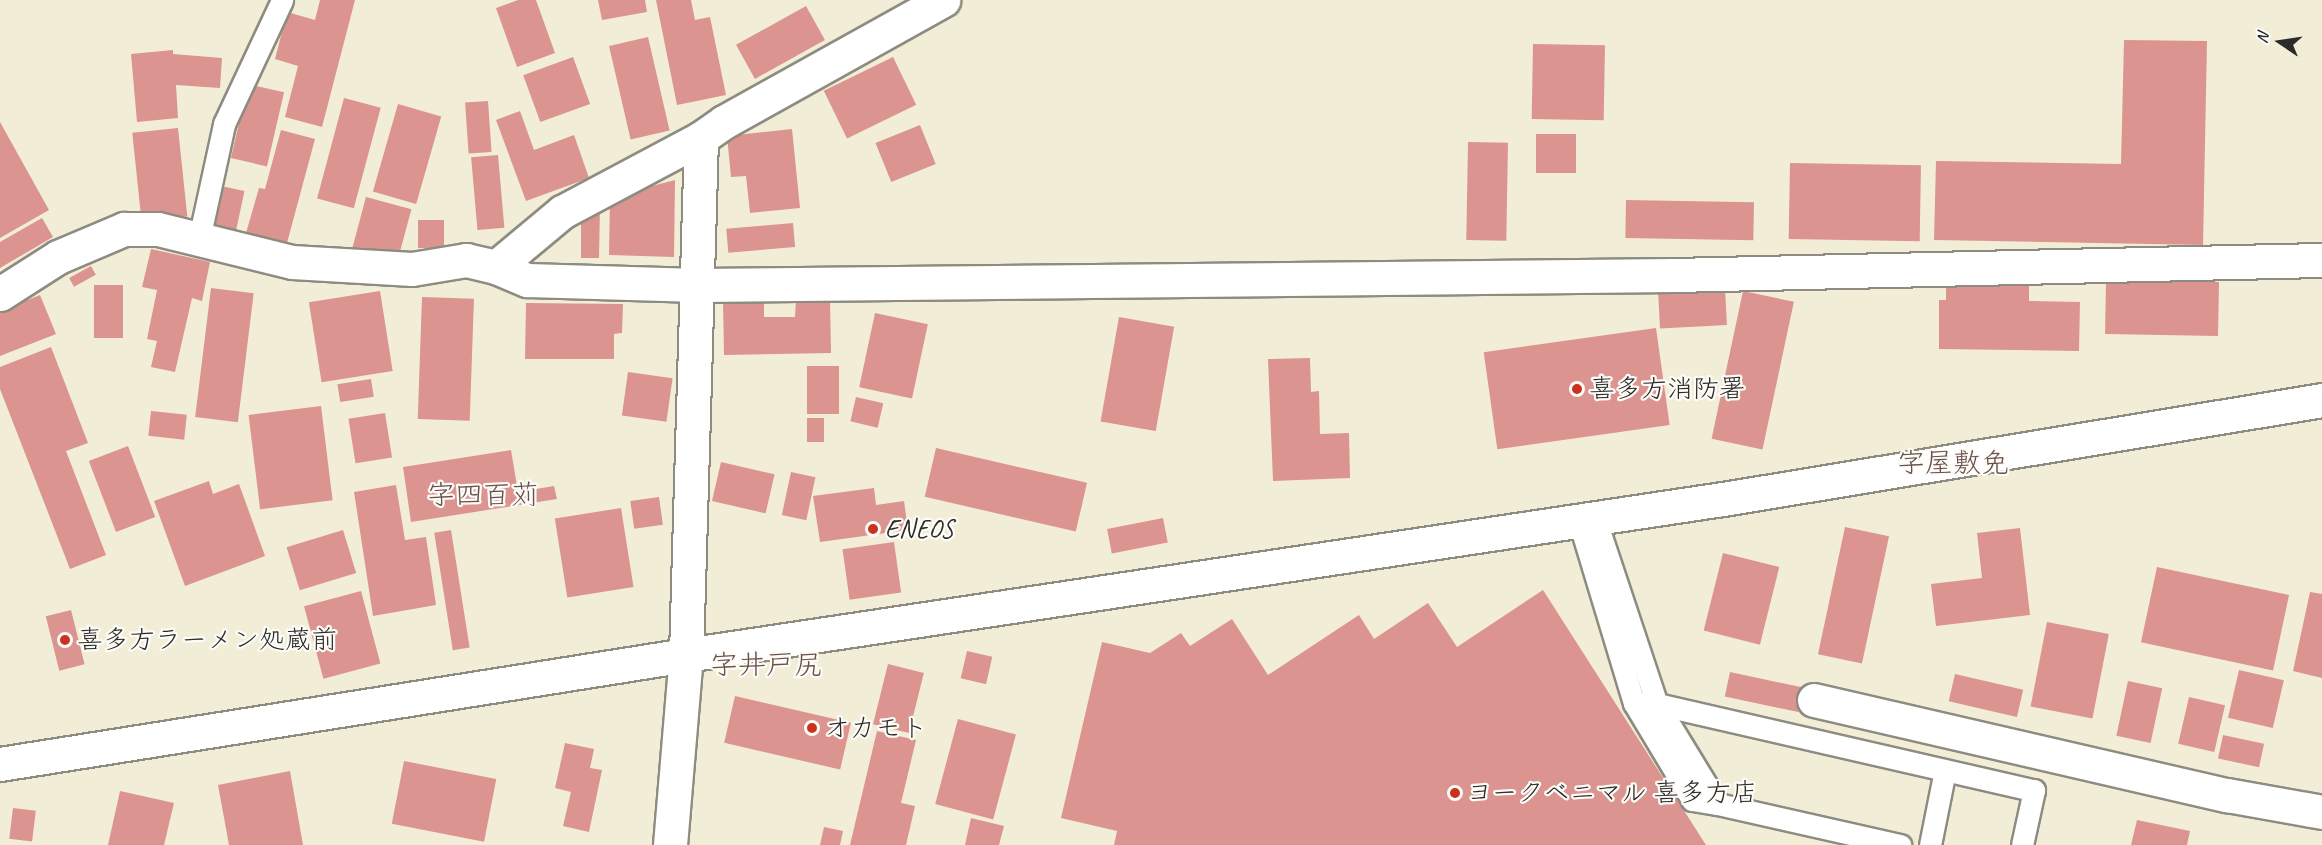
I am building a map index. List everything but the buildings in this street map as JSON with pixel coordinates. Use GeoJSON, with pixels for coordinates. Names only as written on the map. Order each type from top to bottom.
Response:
{"type":"FeatureCollection","features":[{"type":"Feature","properties":{"kind":"street"},"geometry":{"type":"LineString","coordinates":[[496,267],[562,212],[701,138],[732,117],[943,0]]}},
{"type":"Feature","properties":{"kind":"street"},"geometry":{"type":"LineString","coordinates":[[670,845],[686,655],[701,138]]}},
{"type":"Feature","properties":{"kind":"street"},"geometry":{"type":"LineString","coordinates":[[0,294],[58,257],[124,229],[158,229],[292,262],[412,269],[466,260],[496,267],[527,280],[698,285],[1686,274],[2322,261]]}},
{"type":"Feature","properties":{"kind":"street"},"geometry":{"type":"LineString","coordinates":[[0,764],[686,655],[1587,519],[2322,400]]}},
{"type":"Feature","properties":{"kind":"street"},"geometry":{"type":"LineString","coordinates":[[1814,700],[2227,795],[2322,812]]}},
{"type":"Feature","properties":{"kind":"lane"},"geometry":{"type":"LineString","coordinates":[[199,239],[224,124],[282,0]]}},
{"type":"Feature","properties":{"kind":"lane"},"geometry":{"type":"LineString","coordinates":[[1587,519],[1634,703],[1692,800],[1900,845]]}},
{"type":"Feature","properties":{"kind":"lane"},"geometry":{"type":"LineString","coordinates":[[1587,519],[1657,704],[1718,804]]}},
{"type":"Feature","properties":{"kind":"lane"},"geometry":{"type":"LineString","coordinates":[[1634,703],[1657,704],[2034,790],[2022,845]]}},
{"type":"Feature","properties":{"kind":"lane"},"geometry":{"type":"LineString","coordinates":[[1930,845],[1945,770]]}},
{"type":"Feature","properties":{"kind":"place","name":"喜多方消防署"},"geometry":{"type":"Point","coordinates":[1577,389]}},
{"type":"Feature","properties":{"kind":"place","name":"ENEOS"},"geometry":{"type":"Point","coordinates":[873,529]}},
{"type":"Feature","properties":{"kind":"place","name":"喜多方ラーメン処蔵前"},"geometry":{"type":"Point","coordinates":[65,640]}},
{"type":"Feature","properties":{"kind":"place","name":"オカモト"},"geometry":{"type":"Point","coordinates":[812,728]}},
{"type":"Feature","properties":{"kind":"place","name":"ヨークベニマル 喜多方店"},"geometry":{"type":"Point","coordinates":[1455,793]}},
{"type":"Feature","properties":{"kind":"district","name":"字屋敷免"},"geometry":{"type":"Point","coordinates":[1953,463]}},
{"type":"Feature","properties":{"kind":"district","name":"字四百苅"},"geometry":{"type":"Point","coordinates":[483,495]}},
{"type":"Feature","properties":{"kind":"district","name":"字井戸尻"},"geometry":{"type":"Point","coordinates":[766,665]}}]}
